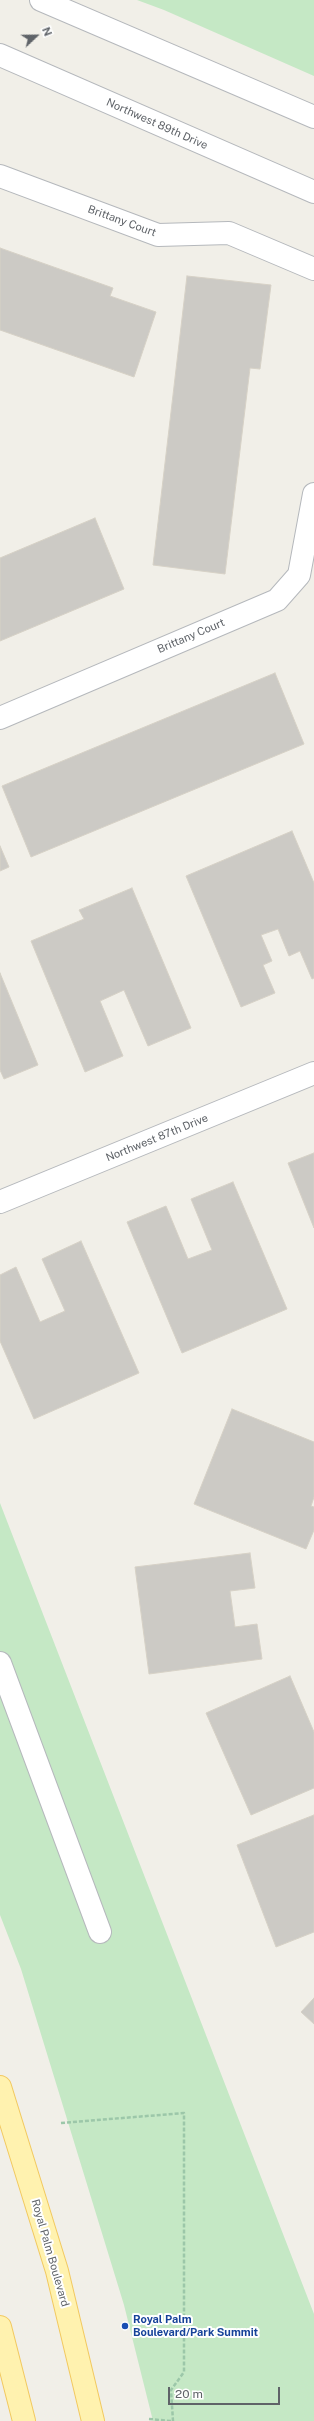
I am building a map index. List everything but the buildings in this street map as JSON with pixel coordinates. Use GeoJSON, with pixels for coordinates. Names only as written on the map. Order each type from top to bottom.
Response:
{"type":"FeatureCollection","features":[{"type":"Feature","properties":{"kind":"main road","name":"Royal Palm Boulevard"},"geometry":{"type":"LineString","coordinates":[[0,2087],[57,2271],[93,2421]]}},
{"type":"Feature","properties":{"kind":"main road"},"geometry":{"type":"LineString","coordinates":[[0,2327],[24,2421]]}},
{"type":"Feature","properties":{"kind":"street"},"geometry":{"type":"LineString","coordinates":[[41,0],[314,117]]}},
{"type":"Feature","properties":{"kind":"street","name":"Northwest 89th Drive"},"geometry":{"type":"LineString","coordinates":[[0,55],[314,192]]}},
{"type":"Feature","properties":{"kind":"street","name":"Brittany Court"},"geometry":{"type":"LineString","coordinates":[[0,176],[158,235],[229,233],[314,269]]}},
{"type":"Feature","properties":{"kind":"street","name":"Brittany Court"},"geometry":{"type":"LineString","coordinates":[[0,718],[277,600],[299,575],[314,494]]}},
{"type":"Feature","properties":{"kind":"street","name":"Northwest 87th Drive"},"geometry":{"type":"LineString","coordinates":[[0,1202],[314,1073]]}},
{"type":"Feature","properties":{"kind":"street"},"geometry":{"type":"LineString","coordinates":[[0,1663],[100,1932]]}},
{"type":"Feature","properties":{"kind":"path"},"geometry":{"type":"LineString","coordinates":[[61,2123],[184,2113],[184,2372],[171,2390],[172,2421],[149,2419]]}},
{"type":"Feature","properties":{"kind":"green space"},"geometry":{"type":"Polygon","coordinates":[[[137,0],[314,0],[314,76],[164,10],[137,0]]]}},
{"type":"Feature","properties":{"kind":"green space"},"geometry":{"type":"Polygon","coordinates":[[[0,1503],[314,2314],[314,2421],[153,2421],[124,2305],[21,1969],[0,1915],[0,1503]]]}},
{"type":"Feature","properties":{"kind":"place","name":"Royal Palm Boulevard/Park Summit"},"geometry":{"type":"Point","coordinates":[125,2326]}}]}
